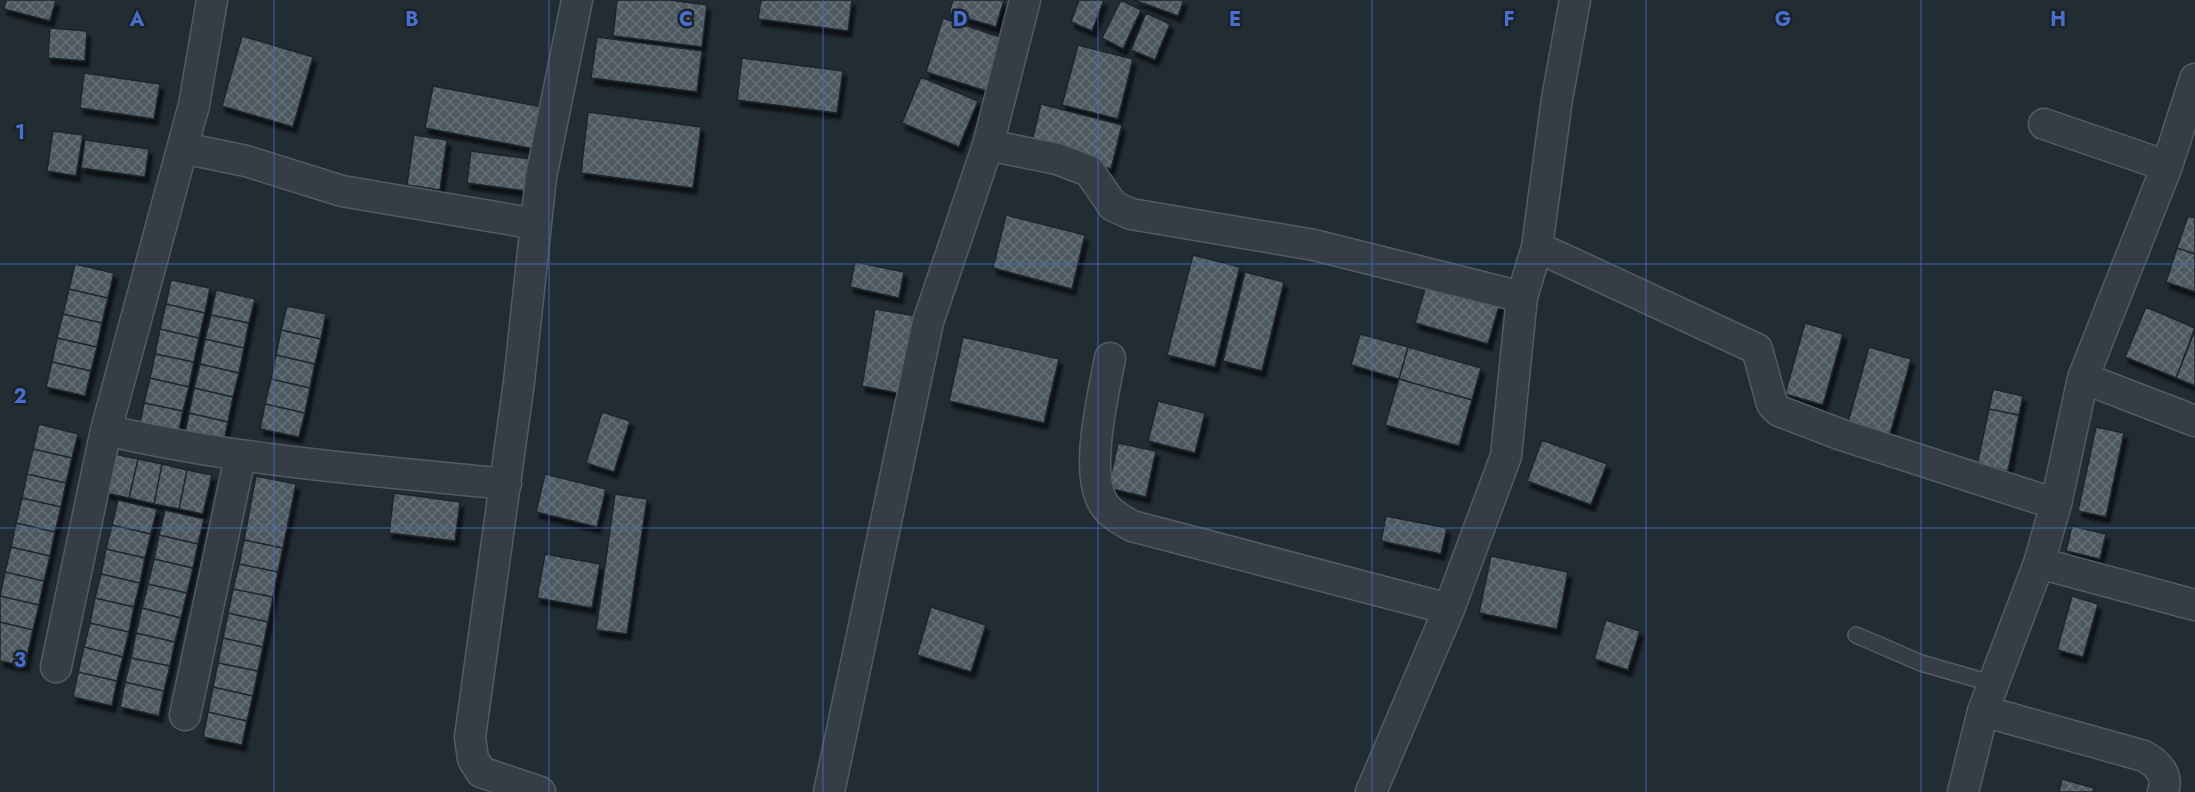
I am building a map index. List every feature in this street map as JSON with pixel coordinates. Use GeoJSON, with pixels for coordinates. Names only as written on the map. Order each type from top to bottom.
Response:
{"type":"FeatureCollection","features":[{"type":"Feature","properties":{"kind":"street"},"geometry":{"type":"LineString","coordinates":[[56,667],[106,430],[195,105],[212,0]]}},
{"type":"Feature","properties":{"kind":"street"},"geometry":{"type":"LineString","coordinates":[[540,792],[481,772],[470,750],[470,737],[506,484],[541,177],[577,0]]}},
{"type":"Feature","properties":{"kind":"street"},"geometry":{"type":"LineString","coordinates":[[829,792],[928,322],[988,145],[1025,0]]}},
{"type":"Feature","properties":{"kind":"street"},"geometry":{"type":"LineString","coordinates":[[1371,792],[1449,609],[1506,456],[1522,297],[1536,247],[1557,99],[1575,0]]}},
{"type":"Feature","properties":{"kind":"street"},"geometry":{"type":"LineString","coordinates":[[1963,792],[1988,698],[2039,563],[2056,504],[2083,378],[2167,166],[2195,78]]}},
{"type":"Feature","properties":{"kind":"street"},"geometry":{"type":"LineString","coordinates":[[2044,123],[2167,166]]}},
{"type":"Feature","properties":{"kind":"street"},"geometry":{"type":"LineString","coordinates":[[988,145],[1057,159],[1089,171],[1113,206],[1131,214],[1314,244],[1522,297]]}},
{"type":"Feature","properties":{"kind":"street"},"geometry":{"type":"LineString","coordinates":[[183,148],[246,161],[342,191],[536,224]]}},
{"type":"Feature","properties":{"kind":"street"},"geometry":{"type":"LineString","coordinates":[[1536,247],[1757,349],[1772,404],[1779,411],[1842,435],[2056,504]]}},
{"type":"Feature","properties":{"kind":"street"},"geometry":{"type":"LineString","coordinates":[[1110,358],[1095,450],[1096,473],[1104,505],[1116,517],[1132,526],[1449,609]]}},
{"type":"Feature","properties":{"kind":"street"},"geometry":{"type":"LineString","coordinates":[[2083,378],[2195,421]]}},
{"type":"Feature","properties":{"kind":"street"},"geometry":{"type":"LineString","coordinates":[[106,430],[176,447],[240,457],[506,484]]}},
{"type":"Feature","properties":{"kind":"street"},"geometry":{"type":"LineString","coordinates":[[185,715],[240,457]]}},
{"type":"Feature","properties":{"kind":"street"},"geometry":{"type":"LineString","coordinates":[[2039,563],[2195,606]]}},
{"type":"Feature","properties":{"kind":"street"},"geometry":{"type":"LineString","coordinates":[[1988,698],[2145,756],[2158,764],[2163,773],[2163,792]]}},
{"type":"Feature","properties":{"kind":"lane"},"geometry":{"type":"LineString","coordinates":[[1856,635],[1921,663],[1988,698]]}},
{"type":"Feature","properties":{"kind":"building"},"geometry":{"type":"Polygon","coordinates":[[[6,0],[56,0],[50,21],[4,9],[6,0]]]}},
{"type":"Feature","properties":{"kind":"building"},"geometry":{"type":"Polygon","coordinates":[[[617,0],[670,0],[707,5],[702,47],[613,36],[617,0]]]}},
{"type":"Feature","properties":{"kind":"building"},"geometry":{"type":"Polygon","coordinates":[[[761,0],[852,0],[848,31],[758,19],[761,0]]]}},
{"type":"Feature","properties":{"kind":"building"},"geometry":{"type":"Polygon","coordinates":[[[953,0],[1004,0],[996,27],[949,13],[953,0]]]}},
{"type":"Feature","properties":{"kind":"building"},"geometry":{"type":"Polygon","coordinates":[[[1079,0],[1104,0],[1092,31],[1071,22],[1079,0]]]}},
{"type":"Feature","properties":{"kind":"building"},"geometry":{"type":"Polygon","coordinates":[[[1121,0],[1141,10],[1123,49],[1102,38],[1121,0]]]}},
{"type":"Feature","properties":{"kind":"building"},"geometry":{"type":"Polygon","coordinates":[[[1134,0],[1184,0],[1178,16],[1134,0]]]}},
{"type":"Feature","properties":{"kind":"building"},"geometry":{"type":"Polygon","coordinates":[[[1146,13],[1170,24],[1155,60],[1131,50],[1146,13]]]}},
{"type":"Feature","properties":{"kind":"building"},"geometry":{"type":"Polygon","coordinates":[[[943,18],[1006,39],[989,92],[926,72],[943,18]]]}},
{"type":"Feature","properties":{"kind":"building"},"geometry":{"type":"Polygon","coordinates":[[[50,28],[87,31],[85,61],[48,58],[50,28]]]}},
{"type":"Feature","properties":{"kind":"building"},"geometry":{"type":"Polygon","coordinates":[[[242,36],[313,57],[293,127],[222,106],[242,36]]]}},
{"type":"Feature","properties":{"kind":"building"},"geometry":{"type":"Polygon","coordinates":[[[597,37],[702,51],[697,92],[591,78],[597,37]]]}},
{"type":"Feature","properties":{"kind":"building"},"geometry":{"type":"Polygon","coordinates":[[[1078,45],[1133,59],[1118,119],[1062,105],[1078,45]]]}},
{"type":"Feature","properties":{"kind":"building"},"geometry":{"type":"Polygon","coordinates":[[[742,58],[843,71],[837,113],[737,100],[742,58]]]}},
{"type":"Feature","properties":{"kind":"building"},"geometry":{"type":"Polygon","coordinates":[[[84,73],[160,84],[154,119],[80,108],[84,73]]]}},
{"type":"Feature","properties":{"kind":"building"},"geometry":{"type":"Polygon","coordinates":[[[921,77],[978,101],[959,147],[902,123],[921,77]]]}},
{"type":"Feature","properties":{"kind":"building"},"geometry":{"type":"Polygon","coordinates":[[[433,86],[548,108],[540,150],[425,128],[433,86]]]}},
{"type":"Feature","properties":{"kind":"building"},"geometry":{"type":"Polygon","coordinates":[[[1041,104],[1122,125],[1111,169],[1030,149],[1041,104]]]}},
{"type":"Feature","properties":{"kind":"building"},"geometry":{"type":"Polygon","coordinates":[[[588,112],[701,127],[693,188],[581,173],[588,112]]]}},
{"type":"Feature","properties":{"kind":"building"},"geometry":{"type":"Polygon","coordinates":[[[53,131],[83,135],[76,176],[47,171],[53,131]]]}},
{"type":"Feature","properties":{"kind":"building"},"geometry":{"type":"Polygon","coordinates":[[[414,135],[447,140],[440,190],[407,185],[414,135]]]}},
{"type":"Feature","properties":{"kind":"building"},"geometry":{"type":"Polygon","coordinates":[[[85,140],[149,149],[145,177],[81,168],[85,140]]]}},
{"type":"Feature","properties":{"kind":"building"},"geometry":{"type":"Polygon","coordinates":[[[471,151],[538,160],[533,192],[467,183],[471,151]]]}},
{"type":"Feature","properties":{"kind":"building"},"geometry":{"type":"Polygon","coordinates":[[[1006,215],[1085,235],[1072,289],[993,268],[1006,215]]]}},
{"type":"Feature","properties":{"kind":"building"},"geometry":{"type":"Polygon","coordinates":[[[2188,216],[2195,218],[2195,254],[2177,248],[2188,216]]]}},
{"type":"Feature","properties":{"kind":"building"},"geometry":{"type":"Polygon","coordinates":[[[2177,248],[2195,254],[2195,292],[2166,282],[2177,248]]]}},
{"type":"Feature","properties":{"kind":"building"},"geometry":{"type":"Polygon","coordinates":[[[1193,255],[1240,267],[1215,367],[1167,355],[1193,255]]]}},
{"type":"Feature","properties":{"kind":"building"},"geometry":{"type":"Polygon","coordinates":[[[855,262],[904,272],[899,298],[850,287],[855,262]]]}},
{"type":"Feature","properties":{"kind":"building"},"geometry":{"type":"Polygon","coordinates":[[[75,264],[114,273],[108,298],[69,289],[75,264]]]}},
{"type":"Feature","properties":{"kind":"building"},"geometry":{"type":"Polygon","coordinates":[[[1245,272],[1284,282],[1262,371],[1223,361],[1245,272]]]}},
{"type":"Feature","properties":{"kind":"building"},"geometry":{"type":"Polygon","coordinates":[[[171,280],[210,288],[205,313],[166,304],[171,280]]]}},
{"type":"Feature","properties":{"kind":"building"},"geometry":{"type":"Polygon","coordinates":[[[1427,282],[1500,303],[1488,344],[1415,323],[1427,282]]]}},
{"type":"Feature","properties":{"kind":"building"},"geometry":{"type":"Polygon","coordinates":[[[69,289],[108,298],[102,323],[63,314],[69,289]]]}},
{"type":"Feature","properties":{"kind":"building"},"geometry":{"type":"Polygon","coordinates":[[[216,290],[255,299],[249,323],[211,315],[216,290]]]}},
{"type":"Feature","properties":{"kind":"building"},"geometry":{"type":"Polygon","coordinates":[[[166,304],[205,313],[199,338],[160,329],[166,304]]]}},
{"type":"Feature","properties":{"kind":"building"},"geometry":{"type":"Polygon","coordinates":[[[287,306],[326,314],[321,339],[281,330],[287,306]]]}},
{"type":"Feature","properties":{"kind":"building"},"geometry":{"type":"Polygon","coordinates":[[[2146,307],[2195,328],[2176,378],[2125,357],[2146,307]]]}},
{"type":"Feature","properties":{"kind":"building"},"geometry":{"type":"Polygon","coordinates":[[[875,309],[922,317],[907,395],[862,386],[875,309]]]}},
{"type":"Feature","properties":{"kind":"building"},"geometry":{"type":"Polygon","coordinates":[[[63,314],[102,323],[97,347],[57,338],[63,314]]]}},
{"type":"Feature","properties":{"kind":"building"},"geometry":{"type":"Polygon","coordinates":[[[211,315],[249,323],[244,348],[205,339],[211,315]]]}},
{"type":"Feature","properties":{"kind":"building"},"geometry":{"type":"Polygon","coordinates":[[[1805,323],[1843,334],[1823,405],[1785,394],[1805,323]]]}},
{"type":"Feature","properties":{"kind":"building"},"geometry":{"type":"Polygon","coordinates":[[[160,329],[199,338],[194,362],[155,354],[160,329]]]}},
{"type":"Feature","properties":{"kind":"building"},"geometry":{"type":"Polygon","coordinates":[[[281,330],[321,339],[315,364],[276,355],[281,330]]]}},
{"type":"Feature","properties":{"kind":"building"},"geometry":{"type":"Polygon","coordinates":[[[2195,330],[2195,386],[2176,378],[2195,330]]]}},
{"type":"Feature","properties":{"kind":"building"},"geometry":{"type":"Polygon","coordinates":[[[1360,334],[1408,347],[1399,379],[1351,365],[1360,334]]]}},
{"type":"Feature","properties":{"kind":"building"},"geometry":{"type":"Polygon","coordinates":[[[963,337],[1059,359],[1044,423],[949,401],[963,337]]]}},
{"type":"Feature","properties":{"kind":"building"},"geometry":{"type":"Polygon","coordinates":[[[57,338],[97,347],[91,371],[52,362],[57,338]]]}},
{"type":"Feature","properties":{"kind":"building"},"geometry":{"type":"Polygon","coordinates":[[[205,339],[244,348],[239,373],[200,364],[205,339]]]}},
{"type":"Feature","properties":{"kind":"building"},"geometry":{"type":"Polygon","coordinates":[[[1408,347],[1481,368],[1472,400],[1399,379],[1408,347]]]}},
{"type":"Feature","properties":{"kind":"building"},"geometry":{"type":"Polygon","coordinates":[[[1869,347],[1911,359],[1889,438],[1847,426],[1869,347]]]}},
{"type":"Feature","properties":{"kind":"building"},"geometry":{"type":"Polygon","coordinates":[[[155,354],[194,362],[189,387],[150,378],[155,354]]]}},
{"type":"Feature","properties":{"kind":"building"},"geometry":{"type":"Polygon","coordinates":[[[276,355],[315,364],[310,388],[271,379],[276,355]]]}},
{"type":"Feature","properties":{"kind":"building"},"geometry":{"type":"Polygon","coordinates":[[[52,362],[91,371],[85,396],[46,387],[52,362]]]}},
{"type":"Feature","properties":{"kind":"building"},"geometry":{"type":"Polygon","coordinates":[[[200,364],[239,373],[233,397],[194,388],[200,364]]]}},
{"type":"Feature","properties":{"kind":"building"},"geometry":{"type":"Polygon","coordinates":[[[150,378],[189,387],[183,411],[144,403],[150,378]]]}},
{"type":"Feature","properties":{"kind":"building"},"geometry":{"type":"Polygon","coordinates":[[[271,379],[310,388],[305,413],[265,404],[271,379]]]}},
{"type":"Feature","properties":{"kind":"building"},"geometry":{"type":"Polygon","coordinates":[[[1399,379],[1472,400],[1459,446],[1385,425],[1399,379]]]}},
{"type":"Feature","properties":{"kind":"building"},"geometry":{"type":"Polygon","coordinates":[[[194,388],[233,397],[228,422],[189,413],[194,388]]]}},
{"type":"Feature","properties":{"kind":"building"},"geometry":{"type":"Polygon","coordinates":[[[1993,389],[2023,396],[2019,415],[1989,409],[1993,389]]]}},
{"type":"Feature","properties":{"kind":"building"},"geometry":{"type":"Polygon","coordinates":[[[1158,401],[1205,413],[1195,453],[1148,441],[1158,401]]]}},
{"type":"Feature","properties":{"kind":"building"},"geometry":{"type":"Polygon","coordinates":[[[144,403],[183,411],[178,436],[139,428],[144,403]]]}},
{"type":"Feature","properties":{"kind":"building"},"geometry":{"type":"Polygon","coordinates":[[[265,404],[305,413],[299,437],[260,429],[265,404]]]}},
{"type":"Feature","properties":{"kind":"building"},"geometry":{"type":"Polygon","coordinates":[[[1989,409],[2019,415],[2008,471],[1977,465],[1989,409]]]}},
{"type":"Feature","properties":{"kind":"building"},"geometry":{"type":"Polygon","coordinates":[[[602,412],[630,421],[614,472],[586,463],[602,412]]]}},
{"type":"Feature","properties":{"kind":"building"},"geometry":{"type":"Polygon","coordinates":[[[189,413],[228,422],[223,446],[184,438],[189,413]]]}},
{"type":"Feature","properties":{"kind":"building"},"geometry":{"type":"Polygon","coordinates":[[[39,424],[78,434],[72,458],[33,449],[39,424]]]}},
{"type":"Feature","properties":{"kind":"building"},"geometry":{"type":"Polygon","coordinates":[[[2096,427],[2124,433],[2106,517],[2078,511],[2096,427]]]}},
{"type":"Feature","properties":{"kind":"building"},"geometry":{"type":"Polygon","coordinates":[[[1542,440],[1607,464],[1591,505],[1527,481],[1542,440]]]}},
{"type":"Feature","properties":{"kind":"building"},"geometry":{"type":"Polygon","coordinates":[[[1118,443],[1156,451],[1146,497],[1108,488],[1118,443]]]}},
{"type":"Feature","properties":{"kind":"building"},"geometry":{"type":"Polygon","coordinates":[[[33,449],[72,458],[66,483],[27,474],[33,449]]]}},
{"type":"Feature","properties":{"kind":"building"},"geometry":{"type":"Polygon","coordinates":[[[114,454],[138,459],[129,498],[105,493],[114,454]]]}},
{"type":"Feature","properties":{"kind":"building"},"geometry":{"type":"Polygon","coordinates":[[[138,459],[162,464],[154,504],[129,498],[138,459]]]}},
{"type":"Feature","properties":{"kind":"building"},"geometry":{"type":"Polygon","coordinates":[[[162,464],[187,470],[179,509],[154,504],[162,464]]]}},
{"type":"Feature","properties":{"kind":"building"},"geometry":{"type":"Polygon","coordinates":[[[187,470],[212,475],[203,514],[179,509],[187,470]]]}},
{"type":"Feature","properties":{"kind":"building"},"geometry":{"type":"Polygon","coordinates":[[[27,474],[66,483],[61,507],[22,498],[27,474]]]}},
{"type":"Feature","properties":{"kind":"building"},"geometry":{"type":"Polygon","coordinates":[[[545,474],[606,489],[597,527],[536,512],[545,474]]]}},
{"type":"Feature","properties":{"kind":"building"},"geometry":{"type":"Polygon","coordinates":[[[256,476],[296,484],[283,548],[244,540],[256,476]]]}},
{"type":"Feature","properties":{"kind":"building"},"geometry":{"type":"Polygon","coordinates":[[[394,493],[460,502],[455,541],[389,533],[394,493]]]}},
{"type":"Feature","properties":{"kind":"building"},"geometry":{"type":"Polygon","coordinates":[[[615,494],[647,499],[627,634],[596,630],[615,494]]]}},
{"type":"Feature","properties":{"kind":"building"},"geometry":{"type":"Polygon","coordinates":[[[22,498],[61,507],[55,532],[16,523],[22,498]]]}},
{"type":"Feature","properties":{"kind":"building"},"geometry":{"type":"Polygon","coordinates":[[[118,500],[157,509],[151,534],[112,525],[118,500]]]}},
{"type":"Feature","properties":{"kind":"building"},"geometry":{"type":"Polygon","coordinates":[[[165,510],[204,519],[198,544],[159,535],[165,510]]]}},
{"type":"Feature","properties":{"kind":"building"},"geometry":{"type":"Polygon","coordinates":[[[1386,516],[1447,528],[1441,554],[1381,541],[1386,516]]]}},
{"type":"Feature","properties":{"kind":"building"},"geometry":{"type":"Polygon","coordinates":[[[16,523],[55,532],[50,556],[11,547],[16,523]]]}},
{"type":"Feature","properties":{"kind":"building"},"geometry":{"type":"Polygon","coordinates":[[[112,525],[151,534],[145,558],[106,549],[112,525]]]}},
{"type":"Feature","properties":{"kind":"building"},"geometry":{"type":"Polygon","coordinates":[[[2072,526],[2106,534],[2100,559],[2066,551],[2072,526]]]}},
{"type":"Feature","properties":{"kind":"building"},"geometry":{"type":"Polygon","coordinates":[[[159,535],[198,544],[193,568],[154,559],[159,535]]]}},
{"type":"Feature","properties":{"kind":"building"},"geometry":{"type":"Polygon","coordinates":[[[244,540],[283,548],[278,572],[239,564],[244,540]]]}},
{"type":"Feature","properties":{"kind":"building"},"geometry":{"type":"Polygon","coordinates":[[[11,547],[50,556],[44,581],[5,572],[11,547]]]}},
{"type":"Feature","properties":{"kind":"building"},"geometry":{"type":"Polygon","coordinates":[[[106,549],[145,558],[140,583],[101,574],[106,549]]]}},
{"type":"Feature","properties":{"kind":"building"},"geometry":{"type":"Polygon","coordinates":[[[545,554],[600,564],[592,608],[537,598],[545,554]]]}},
{"type":"Feature","properties":{"kind":"building"},"geometry":{"type":"Polygon","coordinates":[[[1491,556],[1568,572],[1557,629],[1479,613],[1491,556]]]}},
{"type":"Feature","properties":{"kind":"building"},"geometry":{"type":"Polygon","coordinates":[[[154,559],[193,568],[187,593],[148,584],[154,559]]]}},
{"type":"Feature","properties":{"kind":"building"},"geometry":{"type":"Polygon","coordinates":[[[239,564],[278,572],[273,597],[233,589],[239,564]]]}},
{"type":"Feature","properties":{"kind":"building"},"geometry":{"type":"Polygon","coordinates":[[[5,572],[44,581],[39,605],[0,596],[5,572]]]}},
{"type":"Feature","properties":{"kind":"building"},"geometry":{"type":"Polygon","coordinates":[[[101,574],[140,583],[134,607],[95,598],[101,574]]]}},
{"type":"Feature","properties":{"kind":"building"},"geometry":{"type":"Polygon","coordinates":[[[148,584],[187,593],[181,618],[142,608],[148,584]]]}},
{"type":"Feature","properties":{"kind":"building"},"geometry":{"type":"Polygon","coordinates":[[[233,589],[273,597],[268,622],[228,613],[233,589]]]}},
{"type":"Feature","properties":{"kind":"building"},"geometry":{"type":"Polygon","coordinates":[[[0,596],[39,605],[33,630],[0,622],[0,596]]]}},
{"type":"Feature","properties":{"kind":"building"},"geometry":{"type":"Polygon","coordinates":[[[2072,596],[2098,604],[2083,657],[2057,650],[2072,596]]]}},
{"type":"Feature","properties":{"kind":"building"},"geometry":{"type":"Polygon","coordinates":[[[95,598],[134,607],[129,632],[90,623],[95,598]]]}},
{"type":"Feature","properties":{"kind":"building"},"geometry":{"type":"Polygon","coordinates":[[[931,607],[986,625],[971,672],[917,655],[931,607]]]}},
{"type":"Feature","properties":{"kind":"building"},"geometry":{"type":"Polygon","coordinates":[[[142,608],[181,618],[175,642],[136,633],[142,608]]]}},
{"type":"Feature","properties":{"kind":"building"},"geometry":{"type":"Polygon","coordinates":[[[228,613],[268,622],[263,647],[223,638],[228,613]]]}},
{"type":"Feature","properties":{"kind":"building"},"geometry":{"type":"Polygon","coordinates":[[[1606,620],[1640,631],[1628,670],[1594,659],[1606,620]]]}},
{"type":"Feature","properties":{"kind":"building"},"geometry":{"type":"Polygon","coordinates":[[[0,622],[33,630],[25,666],[0,661],[0,622]]]}},
{"type":"Feature","properties":{"kind":"building"},"geometry":{"type":"Polygon","coordinates":[[[90,623],[129,632],[123,657],[84,647],[90,623]]]}},
{"type":"Feature","properties":{"kind":"building"},"geometry":{"type":"Polygon","coordinates":[[[136,633],[175,642],[170,666],[131,658],[136,633]]]}},
{"type":"Feature","properties":{"kind":"building"},"geometry":{"type":"Polygon","coordinates":[[[223,638],[263,647],[258,671],[218,663],[223,638]]]}},
{"type":"Feature","properties":{"kind":"building"},"geometry":{"type":"Polygon","coordinates":[[[84,647],[123,657],[117,681],[78,672],[84,647]]]}},
{"type":"Feature","properties":{"kind":"building"},"geometry":{"type":"Polygon","coordinates":[[[131,658],[170,666],[164,691],[125,682],[131,658]]]}},
{"type":"Feature","properties":{"kind":"building"},"geometry":{"type":"Polygon","coordinates":[[[218,663],[258,671],[253,696],[213,687],[218,663]]]}},
{"type":"Feature","properties":{"kind":"building"},"geometry":{"type":"Polygon","coordinates":[[[78,672],[117,681],[112,706],[73,697],[78,672]]]}},
{"type":"Feature","properties":{"kind":"building"},"geometry":{"type":"Polygon","coordinates":[[[125,682],[164,691],[159,716],[120,707],[125,682]]]}},
{"type":"Feature","properties":{"kind":"building"},"geometry":{"type":"Polygon","coordinates":[[[213,687],[253,696],[247,721],[208,712],[213,687]]]}},
{"type":"Feature","properties":{"kind":"building"},"geometry":{"type":"Polygon","coordinates":[[[208,712],[247,721],[242,745],[203,737],[208,712]]]}},
{"type":"Feature","properties":{"kind":"building"},"geometry":{"type":"Polygon","coordinates":[[[2062,779],[2094,788],[2093,792],[2059,792],[2062,779]]]}}]}
